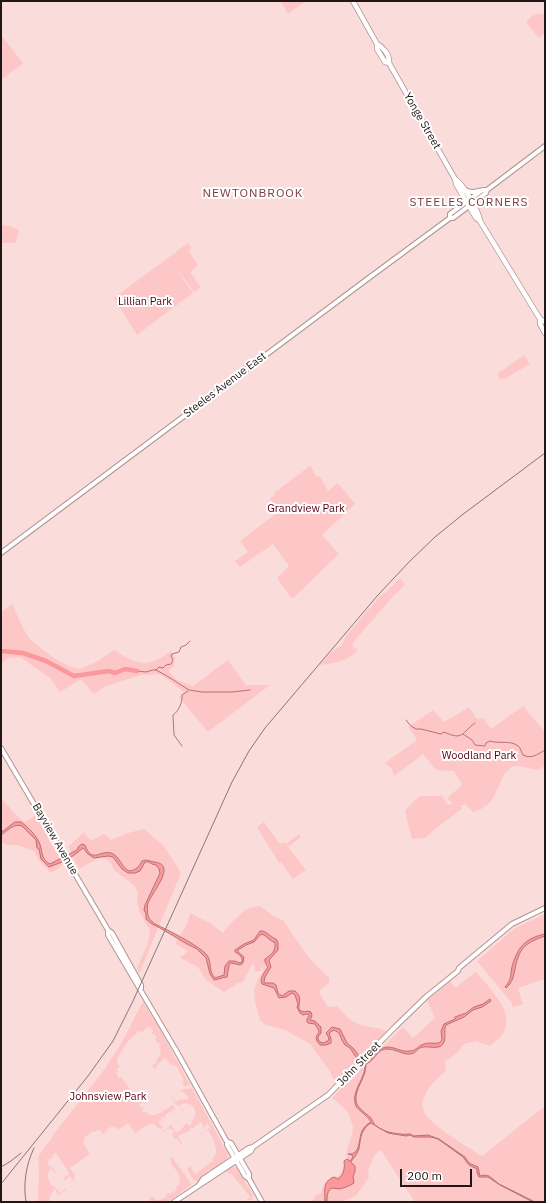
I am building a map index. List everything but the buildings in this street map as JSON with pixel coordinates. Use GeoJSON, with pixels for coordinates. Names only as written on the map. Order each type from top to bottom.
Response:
{"type":"FeatureCollection","features":[{"type":"Feature","properties":{"kind":"main road","name":"Yonge Street"},"geometry":{"type":"LineString","coordinates":[[353,1],[377,44],[382,46],[389,59],[389,63],[455,179],[456,184],[480,215],[480,221],[540,319],[540,324],[545,333]]}},
{"type":"Feature","properties":{"kind":"main road"},"geometry":{"type":"LineString","coordinates":[[469,202],[486,194],[487,190],[545,146]]}},
{"type":"Feature","properties":{"kind":"main road","name":"Yonge Street"},"geometry":{"type":"LineString","coordinates":[[455,179],[459,181],[464,189],[469,202]]}},
{"type":"Feature","properties":{"kind":"main road"},"geometry":{"type":"LineString","coordinates":[[464,189],[470,192],[481,191],[483,189],[487,190]]}},
{"type":"Feature","properties":{"kind":"main road"},"geometry":{"type":"LineString","coordinates":[[469,202],[481,191]]}},
{"type":"Feature","properties":{"kind":"main road","name":"Steeles Avenue East"},"geometry":{"type":"LineString","coordinates":[[1,553],[450,218],[450,214],[469,202]]}},
{"type":"Feature","properties":{"kind":"main road","name":"Yonge Street"},"geometry":{"type":"LineString","coordinates":[[540,319],[545,322]]}},
{"type":"Feature","properties":{"kind":"main road","name":"Bayview Avenue"},"geometry":{"type":"LineString","coordinates":[[1,748],[108,930],[112,932],[141,985],[141,988],[227,1142],[227,1145],[249,1174],[249,1179],[262,1202]]}},
{"type":"Feature","properties":{"kind":"main road","name":"John Street"},"geometry":{"type":"LineString","coordinates":[[174,1202],[199,1185],[203,1179],[237,1158],[249,1148],[253,1147],[328,1095],[427,996],[458,971],[459,968],[512,924],[545,910]]}},
{"type":"Feature","properties":{"kind":"green space"},"geometry":{"type":"Polygon","coordinates":[[[280,1],[306,1],[288,14],[280,1]]]}},
{"type":"Feature","properties":{"kind":"green space"},"geometry":{"type":"Polygon","coordinates":[[[545,14],[545,33],[539,38],[526,22],[532,16],[545,14]]]}},
{"type":"Feature","properties":{"kind":"green space"},"geometry":{"type":"Polygon","coordinates":[[[1,35],[23,63],[1,80],[1,35]]]}},
{"type":"Feature","properties":{"kind":"green space"},"geometry":{"type":"Polygon","coordinates":[[[1,225],[9,226],[18,230],[19,232],[15,243],[1,243],[1,225]]]}},
{"type":"Feature","properties":{"kind":"green space","name":"Lillian Park"},"geometry":{"type":"Polygon","coordinates":[[[188,243],[191,247],[189,251],[198,266],[190,272],[201,287],[194,292],[180,273],[186,268],[179,273],[193,293],[137,335],[114,298],[188,243]]]}},
{"type":"Feature","properties":{"kind":"green space"},"geometry":{"type":"Polygon","coordinates":[[[524,355],[530,364],[504,379],[500,379],[497,374],[524,355]]]}},
{"type":"Feature","properties":{"kind":"green space","name":"Grandview Park"},"geometry":{"type":"Polygon","coordinates":[[[311,465],[317,477],[320,476],[328,491],[338,483],[355,504],[322,535],[339,554],[292,599],[277,578],[289,566],[273,544],[240,567],[235,561],[248,552],[240,541],[278,512],[270,498],[275,495],[274,493],[311,465]]]}},
{"type":"Feature","properties":{"kind":"green space"},"geometry":{"type":"Polygon","coordinates":[[[400,578],[405,585],[394,595],[352,644],[354,649],[357,648],[356,652],[335,663],[320,665],[329,654],[342,645],[346,636],[380,596],[400,578]]]}},
{"type":"Feature","properties":{"kind":"green space"},"geometry":{"type":"Polygon","coordinates":[[[12,604],[29,638],[46,653],[62,663],[76,668],[86,667],[114,650],[136,662],[142,663],[155,661],[171,651],[175,658],[174,666],[168,671],[177,680],[193,686],[228,660],[246,685],[270,685],[208,732],[179,697],[184,692],[160,674],[141,675],[106,686],[94,694],[81,679],[60,692],[50,678],[20,657],[8,658],[1,664],[1,612],[12,604]]]}},
{"type":"Feature","properties":{"kind":"green space","name":"Woodland Park"},"geometry":{"type":"Polygon","coordinates":[[[523,706],[545,732],[545,766],[537,770],[513,766],[505,773],[491,802],[481,809],[473,812],[465,804],[461,806],[458,805],[463,808],[425,838],[412,839],[405,811],[411,804],[420,796],[442,796],[448,805],[453,804],[448,799],[462,784],[454,771],[436,770],[423,754],[394,776],[392,769],[385,763],[417,740],[408,727],[433,710],[444,722],[469,707],[476,718],[483,718],[491,729],[523,706]]]}},
{"type":"Feature","properties":{"kind":"green space"},"geometry":{"type":"Polygon","coordinates":[[[1,798],[19,818],[25,822],[36,815],[63,865],[51,873],[39,861],[34,851],[17,845],[8,845],[1,842],[1,798]]]}},
{"type":"Feature","properties":{"kind":"green space"},"geometry":{"type":"Polygon","coordinates":[[[264,822],[280,844],[284,842],[286,844],[299,834],[301,837],[288,847],[306,870],[293,879],[281,862],[279,863],[257,827],[264,822]]]}},
{"type":"Feature","properties":{"kind":"green space"},"geometry":{"type":"Polygon","coordinates":[[[144,829],[164,846],[181,873],[139,974],[137,968],[148,943],[150,931],[140,913],[137,901],[138,892],[134,885],[115,871],[109,861],[101,857],[79,869],[68,847],[84,832],[91,841],[104,834],[111,840],[128,833],[144,829]]]}},
{"type":"Feature","properties":{"kind":"green space"},"geometry":{"type":"Polygon","coordinates":[[[260,906],[272,915],[284,921],[310,959],[329,978],[329,983],[319,991],[328,1007],[337,1006],[356,1023],[387,1032],[349,1070],[337,1085],[329,1070],[310,1044],[285,1030],[266,1025],[260,1020],[254,990],[258,979],[263,972],[263,967],[261,967],[262,971],[255,972],[254,965],[252,964],[243,982],[238,983],[224,992],[206,980],[198,967],[180,958],[188,951],[176,944],[176,942],[187,924],[190,913],[210,923],[223,933],[231,923],[244,912],[250,908],[260,906]]]}},
{"type":"Feature","properties":{"kind":"green space"},"geometry":{"type":"Polygon","coordinates":[[[545,914],[545,979],[518,988],[523,1004],[513,1007],[511,1002],[477,961],[515,928],[545,914]]]}},
{"type":"Feature","properties":{"kind":"green space"},"geometry":{"type":"Polygon","coordinates":[[[476,972],[498,998],[502,1006],[507,1022],[504,1032],[490,1046],[476,1041],[464,1044],[455,1054],[445,1061],[446,1071],[428,1089],[424,1098],[423,1109],[426,1115],[440,1128],[482,1156],[545,1106],[545,1202],[415,1202],[380,1150],[374,1156],[368,1170],[369,1177],[356,1196],[339,1202],[312,1202],[315,1196],[321,1193],[327,1181],[340,1175],[347,1159],[346,1153],[352,1135],[353,1127],[349,1114],[332,1098],[403,1027],[413,1038],[435,1018],[427,1000],[450,981],[455,988],[476,972]]]}},
{"type":"Feature","properties":{"kind":"green space","name":"Johnsview Park"},"geometry":{"type":"Polygon","coordinates":[[[143,1001],[154,1018],[190,1085],[184,1086],[182,1082],[184,1081],[176,1065],[174,1066],[171,1063],[170,1067],[169,1062],[165,1058],[156,1066],[157,1068],[154,1069],[151,1064],[153,1065],[157,1062],[156,1060],[160,1053],[159,1046],[161,1045],[155,1040],[157,1038],[151,1033],[153,1031],[150,1026],[143,1032],[139,1031],[129,1040],[118,1057],[117,1062],[120,1067],[115,1071],[117,1070],[118,1072],[116,1073],[119,1078],[121,1077],[130,1089],[128,1091],[130,1094],[132,1093],[135,1096],[133,1098],[136,1102],[138,1101],[137,1103],[145,1098],[146,1100],[139,1105],[144,1109],[142,1110],[143,1112],[145,1111],[151,1115],[155,1115],[161,1112],[162,1113],[173,1105],[175,1110],[174,1111],[172,1109],[172,1112],[169,1112],[164,1116],[166,1118],[164,1119],[162,1117],[162,1120],[158,1121],[163,1128],[160,1129],[154,1124],[151,1124],[135,1133],[128,1123],[118,1130],[116,1127],[113,1128],[113,1126],[107,1129],[108,1131],[103,1134],[99,1129],[95,1132],[93,1131],[85,1137],[83,1142],[90,1154],[70,1168],[75,1175],[75,1183],[70,1176],[65,1180],[66,1182],[63,1178],[70,1174],[56,1153],[52,1156],[52,1159],[49,1159],[48,1164],[50,1167],[52,1166],[56,1173],[54,1173],[52,1168],[48,1173],[48,1177],[51,1186],[53,1185],[60,1193],[66,1187],[66,1190],[58,1195],[54,1188],[54,1191],[50,1196],[50,1202],[38,1202],[38,1157],[49,1141],[50,1142],[53,1135],[104,1070],[119,1047],[143,1001]]]}},
{"type":"Feature","properties":{"kind":"green space"},"geometry":{"type":"Polygon","coordinates":[[[192,1088],[228,1154],[227,1158],[229,1160],[211,1171],[210,1169],[207,1171],[208,1173],[197,1182],[195,1180],[194,1181],[187,1169],[190,1166],[195,1174],[213,1161],[212,1159],[216,1154],[215,1142],[208,1130],[200,1136],[201,1134],[209,1128],[210,1130],[211,1129],[208,1124],[204,1126],[204,1129],[201,1122],[192,1129],[191,1127],[191,1130],[178,1136],[182,1143],[179,1144],[180,1142],[177,1138],[175,1139],[172,1134],[174,1132],[170,1128],[165,1130],[163,1133],[162,1132],[171,1125],[176,1133],[187,1123],[189,1126],[192,1124],[191,1122],[195,1114],[194,1108],[188,1104],[180,1105],[183,1111],[181,1112],[182,1110],[179,1105],[177,1106],[171,1096],[172,1095],[176,1102],[181,1099],[187,1100],[189,1098],[181,1090],[192,1088]]]}},
{"type":"Feature","properties":{"kind":"green space"},"geometry":{"type":"Polygon","coordinates":[[[172,1157],[191,1185],[168,1202],[151,1202],[149,1198],[150,1196],[151,1198],[153,1197],[152,1195],[157,1201],[166,1197],[165,1195],[177,1190],[176,1188],[179,1185],[180,1178],[170,1162],[172,1161],[170,1158],[172,1157]]]}},
{"type":"Feature","properties":{"kind":"green space"},"geometry":{"type":"Polygon","coordinates":[[[232,1167],[237,1168],[253,1195],[252,1200],[246,1201],[250,1197],[231,1173],[225,1173],[232,1167]]]}},
{"type":"Feature","properties":{"kind":"shaded area"},"geometry":{"type":"Polygon","coordinates":[[[15,822],[21,822],[29,828],[39,842],[43,857],[50,864],[75,851],[82,844],[85,845],[90,854],[93,855],[107,853],[114,854],[129,871],[137,868],[144,860],[161,864],[164,868],[164,873],[148,903],[147,910],[149,918],[155,924],[203,951],[207,955],[215,978],[224,975],[225,966],[229,961],[242,962],[241,957],[235,952],[235,950],[254,940],[260,931],[276,939],[278,942],[278,950],[269,960],[271,967],[265,977],[264,983],[273,983],[276,985],[278,993],[282,996],[289,991],[295,991],[300,998],[299,1010],[311,1012],[312,1016],[310,1020],[315,1021],[321,1027],[321,1033],[318,1037],[320,1042],[323,1043],[328,1041],[329,1038],[326,1033],[332,1027],[340,1029],[347,1043],[366,1062],[378,1050],[384,1047],[402,1051],[410,1051],[426,1043],[439,1043],[442,1040],[441,1031],[444,1024],[490,999],[491,1001],[482,1007],[473,1010],[464,1017],[446,1025],[445,1039],[441,1046],[423,1047],[410,1054],[384,1049],[366,1064],[365,1073],[357,1092],[356,1102],[357,1105],[371,1118],[376,1126],[371,1123],[363,1131],[361,1136],[359,1150],[351,1162],[355,1166],[353,1176],[354,1183],[341,1189],[331,1189],[328,1194],[327,1202],[325,1202],[326,1184],[330,1179],[334,1177],[338,1179],[342,1175],[344,1161],[347,1159],[350,1161],[353,1157],[352,1155],[348,1154],[352,1154],[357,1150],[362,1131],[371,1122],[357,1108],[355,1101],[356,1090],[363,1075],[365,1064],[358,1060],[350,1048],[345,1045],[339,1033],[334,1030],[329,1033],[331,1043],[320,1045],[316,1037],[319,1032],[318,1029],[315,1024],[307,1022],[309,1014],[303,1015],[300,1013],[297,1007],[298,1004],[295,995],[292,993],[286,997],[279,998],[274,988],[262,984],[262,977],[268,967],[265,959],[273,952],[275,942],[261,934],[254,942],[238,950],[238,952],[244,957],[243,963],[240,965],[231,963],[229,965],[227,977],[214,980],[210,974],[206,958],[197,949],[152,924],[146,919],[144,910],[145,905],[160,873],[156,865],[145,862],[140,871],[128,873],[122,869],[113,857],[108,856],[94,858],[83,848],[73,856],[49,867],[41,859],[36,840],[22,826],[13,826],[1,835],[1,831],[15,822]]]}},
{"type":"Feature","properties":{"kind":"shaded area"},"geometry":{"type":"Polygon","coordinates":[[[545,934],[545,936],[532,941],[521,951],[510,984],[506,988],[505,987],[510,980],[516,954],[519,949],[532,938],[545,934]]]}},
{"type":"Feature","properties":{"kind":"shaded area"},"geometry":{"type":"Polygon","coordinates":[[[382,1130],[397,1134],[411,1134],[413,1136],[428,1135],[439,1139],[465,1157],[469,1163],[478,1167],[480,1176],[489,1176],[499,1184],[535,1202],[500,1185],[488,1177],[479,1177],[477,1169],[469,1165],[463,1157],[438,1139],[431,1137],[414,1137],[410,1135],[406,1136],[388,1133],[382,1130]]]}},
{"type":"Feature","properties":{"kind":"waterway"},"geometry":{"type":"LineString","coordinates":[[137,671],[146,672],[156,670],[159,667],[163,668],[166,665],[171,664],[172,654],[179,652],[181,647],[190,641]]}},
{"type":"Feature","properties":{"kind":"waterway"},"geometry":{"type":"LineString","coordinates":[[1,651],[23,653],[46,661],[74,676],[109,671],[115,673],[125,669],[137,671]]}},
{"type":"Feature","properties":{"kind":"waterway"},"geometry":{"type":"LineString","coordinates":[[156,670],[189,690],[202,692],[232,692],[250,690]]}},
{"type":"Feature","properties":{"kind":"waterway"},"geometry":{"type":"LineString","coordinates":[[182,746],[174,735],[173,715],[177,712],[180,706],[182,695],[188,691]]}},
{"type":"Feature","properties":{"kind":"waterway"},"geometry":{"type":"LineString","coordinates":[[406,720],[416,729],[441,734],[444,732],[455,736],[462,735],[475,723]]}},
{"type":"Feature","properties":{"kind":"waterway"},"geometry":{"type":"LineString","coordinates":[[463,734],[472,740],[475,745],[485,746],[486,743],[490,741],[515,744],[520,748],[523,755],[529,757],[545,750]]}},
{"type":"Feature","properties":{"kind":"railway"},"geometry":{"type":"LineString","coordinates":[[1,1184],[88,1076],[113,1041],[133,1001],[232,782],[249,751],[265,728],[378,595],[409,562],[435,537],[462,515],[545,453]]}},
{"type":"Feature","properties":{"kind":"railway"},"geometry":{"type":"LineString","coordinates":[[26,1202],[26,1174],[34,1148]]}},
{"type":"Feature","properties":{"kind":"railway"},"geometry":{"type":"LineString","coordinates":[[1,1167],[21,1153]]}},
{"type":"Feature","properties":{"kind":"district","name":"NEWTONBROOK"},"geometry":{"type":"Point","coordinates":[253,194]}},
{"type":"Feature","properties":{"kind":"district","name":"STEELES CORNERS"},"geometry":{"type":"Point","coordinates":[469,203]}}]}
